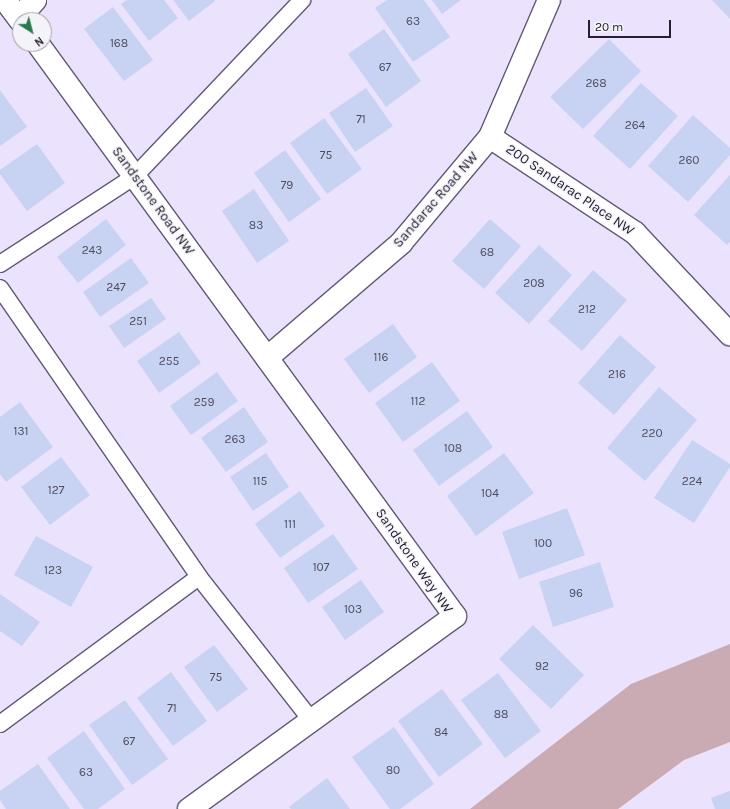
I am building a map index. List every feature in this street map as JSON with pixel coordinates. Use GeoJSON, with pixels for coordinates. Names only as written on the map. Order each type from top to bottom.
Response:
{"type":"FeatureCollection","features":[{"type":"Feature","properties":{"kind":"street"},"geometry":{"type":"LineString","coordinates":[[5,0],[14,12]]}},
{"type":"Feature","properties":{"kind":"street"},"geometry":{"type":"LineString","coordinates":[[26,12],[35,0]]}},
{"type":"Feature","properties":{"kind":"street","name":"Sandarac Road NW"},"geometry":{"type":"LineString","coordinates":[[268,358],[401,243],[490,137],[549,0]]}},
{"type":"Feature","properties":{"kind":"street","name":"Sandstone Road NW"},"geometry":{"type":"LineString","coordinates":[[44,52],[268,358]]}},
{"type":"Feature","properties":{"kind":"street","name":"200 Sandarac Place NW"},"geometry":{"type":"LineString","coordinates":[[490,137],[635,233],[730,334]]}},
{"type":"Feature","properties":{"kind":"street","name":"Sandstone Way NW"},"geometry":{"type":"LineString","coordinates":[[189,809],[455,616],[268,358]]}},
{"type":"Feature","properties":{"kind":"lane"},"geometry":{"type":"LineString","coordinates":[[0,264],[135,176],[302,0]]}},
{"type":"Feature","properties":{"kind":"lane"},"geometry":{"type":"LineString","coordinates":[[0,288],[199,577],[312,721]]}},
{"type":"Feature","properties":{"kind":"lane"},"geometry":{"type":"LineString","coordinates":[[0,724],[199,577]]}},
{"type":"Feature","properties":{"kind":"shaded area"},"geometry":{"type":"Polygon","coordinates":[[[730,644],[730,742],[684,760],[618,809],[470,809],[631,684],[730,644]]]}},
{"type":"Feature","properties":{"kind":"building"},"geometry":{"type":"Polygon","coordinates":[[[127,0],[164,0],[178,18],[149,41],[121,4],[127,0]]]}},
{"type":"Feature","properties":{"kind":"building"},"geometry":{"type":"Polygon","coordinates":[[[173,0],[214,0],[215,1],[189,21],[173,0]]]}},
{"type":"Feature","properties":{"kind":"building"},"geometry":{"type":"Polygon","coordinates":[[[387,0],[424,0],[450,37],[413,62],[375,8],[387,0]]]}},
{"type":"Feature","properties":{"kind":"building"},"geometry":{"type":"Polygon","coordinates":[[[432,0],[461,0],[442,14],[432,0]]]}},
{"type":"Feature","properties":{"kind":"building"},"geometry":{"type":"Polygon","coordinates":[[[712,0],[730,0],[730,19],[712,0]]]}},
{"type":"Feature","properties":{"kind":"building"},"geometry":{"type":"Polygon","coordinates":[[[113,7],[153,60],[124,81],[84,29],[113,7]]]}},
{"type":"Feature","properties":{"kind":"building"},"geometry":{"type":"Polygon","coordinates":[[[384,29],[421,81],[386,107],[348,54],[384,29]]]}},
{"type":"Feature","properties":{"kind":"building"},"geometry":{"type":"Polygon","coordinates":[[[609,39],[641,71],[583,129],[550,97],[609,39]]]}},
{"type":"Feature","properties":{"kind":"building"},"geometry":{"type":"Polygon","coordinates":[[[641,83],[678,116],[630,169],[593,136],[641,83]]]}},
{"type":"Feature","properties":{"kind":"building"},"geometry":{"type":"Polygon","coordinates":[[[366,88],[393,126],[355,152],[329,113],[366,88]]]}},
{"type":"Feature","properties":{"kind":"building"},"geometry":{"type":"Polygon","coordinates":[[[0,90],[27,127],[0,146],[0,90]]]}},
{"type":"Feature","properties":{"kind":"building"},"geometry":{"type":"Polygon","coordinates":[[[693,115],[730,148],[730,155],[688,202],[648,166],[693,115]]]}},
{"type":"Feature","properties":{"kind":"building"},"geometry":{"type":"Polygon","coordinates":[[[324,118],[362,169],[327,194],[290,143],[324,118]]]}},
{"type":"Feature","properties":{"kind":"building"},"geometry":{"type":"Polygon","coordinates":[[[37,144],[65,183],[27,211],[0,174],[0,170],[37,144]]]}},
{"type":"Feature","properties":{"kind":"building"},"geometry":{"type":"Polygon","coordinates":[[[285,150],[321,199],[289,222],[254,173],[285,150]]]}},
{"type":"Feature","properties":{"kind":"building"},"geometry":{"type":"Polygon","coordinates":[[[730,175],[730,242],[727,245],[694,215],[730,175]]]}},
{"type":"Feature","properties":{"kind":"building"},"geometry":{"type":"Polygon","coordinates":[[[254,189],[289,241],[257,263],[222,211],[254,189]]]}},
{"type":"Feature","properties":{"kind":"building"},"geometry":{"type":"Polygon","coordinates":[[[106,219],[126,245],[78,283],[57,257],[106,219]]]}},
{"type":"Feature","properties":{"kind":"building"},"geometry":{"type":"Polygon","coordinates":[[[490,219],[521,246],[484,289],[452,261],[490,219]]]}},
{"type":"Feature","properties":{"kind":"building"},"geometry":{"type":"Polygon","coordinates":[[[539,245],[572,275],[529,324],[495,293],[539,245]]]}},
{"type":"Feature","properties":{"kind":"building"},"geometry":{"type":"Polygon","coordinates":[[[131,258],[149,283],[100,317],[83,292],[131,258]]]}},
{"type":"Feature","properties":{"kind":"building"},"geometry":{"type":"Polygon","coordinates":[[[593,270],[627,300],[582,351],[548,321],[593,270]]]}},
{"type":"Feature","properties":{"kind":"building"},"geometry":{"type":"Polygon","coordinates":[[[151,298],[166,319],[124,348],[109,326],[151,298]]]}},
{"type":"Feature","properties":{"kind":"building"},"geometry":{"type":"Polygon","coordinates":[[[393,324],[417,357],[369,393],[344,359],[393,324]]]}},
{"type":"Feature","properties":{"kind":"building"},"geometry":{"type":"Polygon","coordinates":[[[179,332],[201,363],[159,393],[137,361],[179,332]]]}},
{"type":"Feature","properties":{"kind":"building"},"geometry":{"type":"Polygon","coordinates":[[[620,335],[656,367],[614,415],[578,383],[620,335]]]}},
{"type":"Feature","properties":{"kind":"building"},"geometry":{"type":"Polygon","coordinates":[[[432,362],[460,401],[403,442],[375,403],[432,362]]]}},
{"type":"Feature","properties":{"kind":"building"},"geometry":{"type":"Polygon","coordinates":[[[217,372],[238,401],[191,435],[170,406],[217,372]]]}},
{"type":"Feature","properties":{"kind":"building"},"geometry":{"type":"Polygon","coordinates":[[[659,387],[697,420],[645,481],[607,448],[659,387]]]}},
{"type":"Feature","properties":{"kind":"building"},"geometry":{"type":"Polygon","coordinates":[[[20,402],[53,447],[6,482],[0,474],[0,417],[20,402]]]}},
{"type":"Feature","properties":{"kind":"building"},"geometry":{"type":"Polygon","coordinates":[[[244,407],[268,442],[226,472],[201,438],[244,407]]]}},
{"type":"Feature","properties":{"kind":"building"},"geometry":{"type":"Polygon","coordinates":[[[467,411],[493,447],[439,486],[413,450],[467,411]]]}},
{"type":"Feature","properties":{"kind":"building"},"geometry":{"type":"Polygon","coordinates":[[[692,440],[730,464],[730,467],[694,523],[654,498],[692,440]]]}},
{"type":"Feature","properties":{"kind":"building"},"geometry":{"type":"Polygon","coordinates":[[[266,453],[289,487],[253,511],[230,477],[266,453]]]}},
{"type":"Feature","properties":{"kind":"building"},"geometry":{"type":"Polygon","coordinates":[[[504,453],[534,493],[476,536],[447,496],[504,453]]]}},
{"type":"Feature","properties":{"kind":"building"},"geometry":{"type":"Polygon","coordinates":[[[61,457],[90,495],[50,525],[21,487],[61,457]]]}},
{"type":"Feature","properties":{"kind":"building"},"geometry":{"type":"Polygon","coordinates":[[[300,491],[325,526],[280,558],[255,524],[300,491]]]}},
{"type":"Feature","properties":{"kind":"building"},"geometry":{"type":"Polygon","coordinates":[[[567,508],[585,555],[519,579],[502,532],[567,508]]]}},
{"type":"Feature","properties":{"kind":"building"},"geometry":{"type":"Polygon","coordinates":[[[333,534],[358,569],[308,603],[284,568],[333,534]]]}},
{"type":"Feature","properties":{"kind":"building"},"geometry":{"type":"Polygon","coordinates":[[[36,536],[93,567],[71,607],[14,575],[36,536]]]}},
{"type":"Feature","properties":{"kind":"building"},"geometry":{"type":"Polygon","coordinates":[[[600,562],[614,607],[553,627],[539,582],[600,562]]]}},
{"type":"Feature","properties":{"kind":"building"},"geometry":{"type":"Polygon","coordinates":[[[361,580],[384,612],[345,640],[322,607],[361,580]]]}},
{"type":"Feature","properties":{"kind":"building"},"geometry":{"type":"Polygon","coordinates":[[[0,594],[40,622],[22,646],[0,631],[0,594]]]}},
{"type":"Feature","properties":{"kind":"building"},"geometry":{"type":"Polygon","coordinates":[[[533,625],[584,675],[551,709],[499,659],[533,625]]]}},
{"type":"Feature","properties":{"kind":"building"},"geometry":{"type":"Polygon","coordinates":[[[214,645],[248,689],[217,712],[184,667],[214,645]]]}},
{"type":"Feature","properties":{"kind":"building"},"geometry":{"type":"Polygon","coordinates":[[[171,672],[207,721],[173,746],[137,698],[171,672]]]}},
{"type":"Feature","properties":{"kind":"building"},"geometry":{"type":"Polygon","coordinates":[[[498,673],[541,731],[505,758],[461,700],[498,673]]]}},
{"type":"Feature","properties":{"kind":"building"},"geometry":{"type":"Polygon","coordinates":[[[442,689],[483,744],[439,777],[398,721],[442,689]]]}},
{"type":"Feature","properties":{"kind":"building"},"geometry":{"type":"Polygon","coordinates":[[[125,700],[168,759],[132,785],[89,725],[125,700]]]}},
{"type":"Feature","properties":{"kind":"building"},"geometry":{"type":"Polygon","coordinates":[[[394,727],[434,784],[400,809],[390,809],[352,757],[394,727]]]}},
{"type":"Feature","properties":{"kind":"building"},"geometry":{"type":"Polygon","coordinates":[[[84,731],[125,789],[98,809],[84,809],[47,758],[84,731]]]}},
{"type":"Feature","properties":{"kind":"building"},"geometry":{"type":"Polygon","coordinates":[[[38,764],[70,809],[6,809],[0,800],[0,791],[38,764]]]}},
{"type":"Feature","properties":{"kind":"building"},"geometry":{"type":"Polygon","coordinates":[[[327,778],[350,809],[291,809],[289,807],[327,778]]]}},
{"type":"Feature","properties":{"kind":"building"},"geometry":{"type":"Polygon","coordinates":[[[730,791],[730,809],[715,809],[711,798],[730,791]]]}}]}
